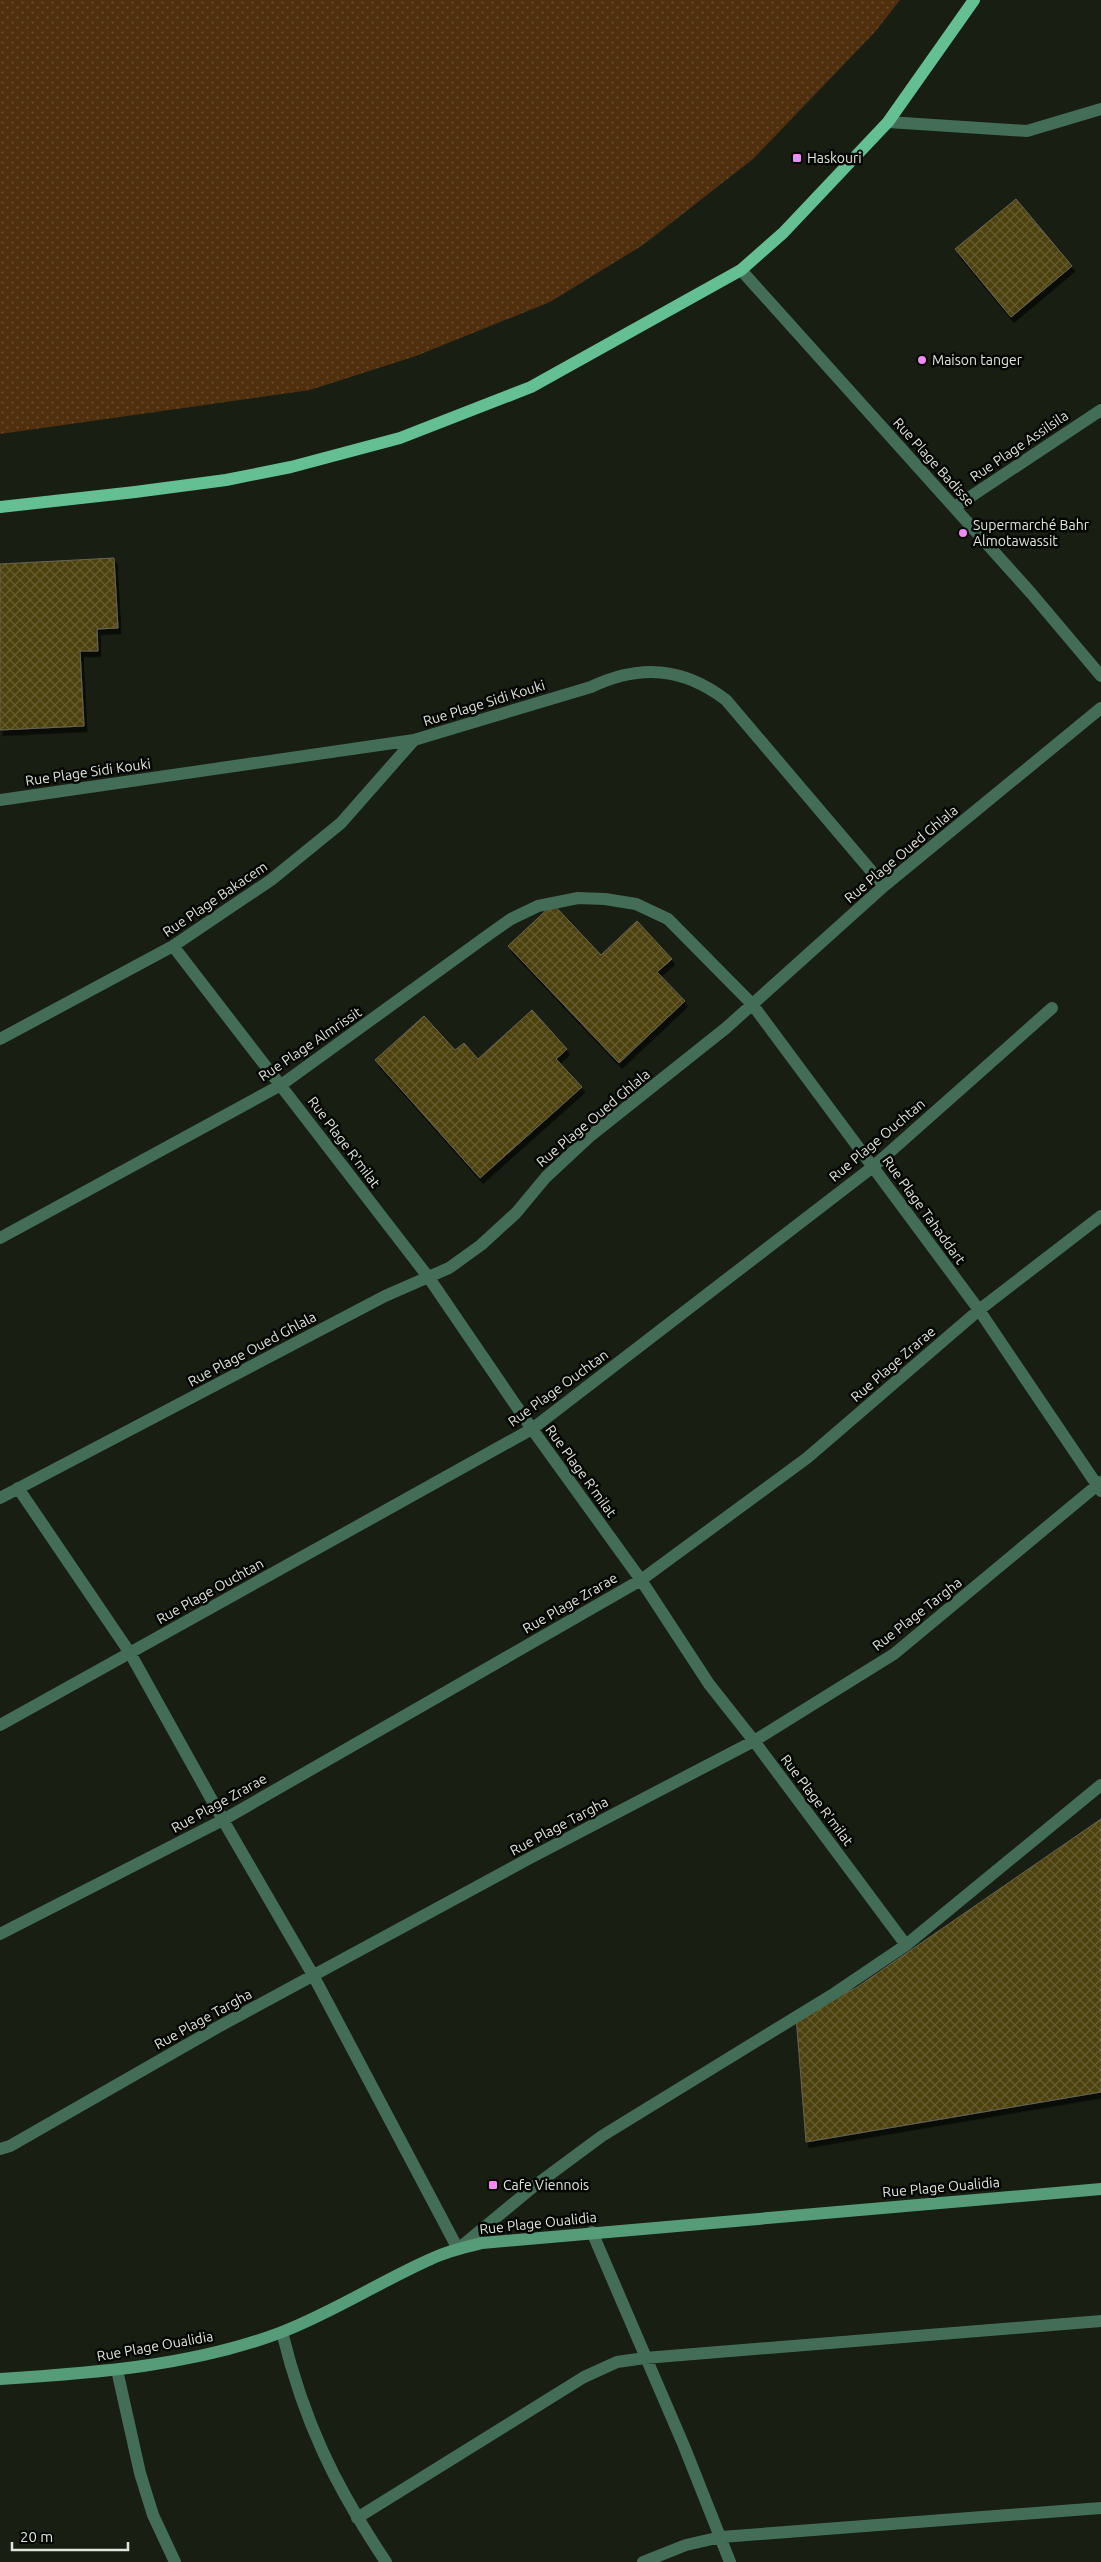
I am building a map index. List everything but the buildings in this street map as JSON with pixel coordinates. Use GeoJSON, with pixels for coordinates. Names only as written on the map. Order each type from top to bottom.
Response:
{"type":"FeatureCollection","features":[{"type":"Feature","properties":{"kind":"main road"},"geometry":{"type":"LineString","coordinates":[[0,507],[226,480],[291,467],[400,438],[531,387],[741,270],[783,233],[888,122],[974,0]]}},
{"type":"Feature","properties":{"kind":"street"},"geometry":{"type":"LineString","coordinates":[[888,122],[1027,131],[1101,109]]}},
{"type":"Feature","properties":{"kind":"street","name":"Rue Plage Badisse"},"geometry":{"type":"LineString","coordinates":[[741,270],[955,507],[1101,676]]}},
{"type":"Feature","properties":{"kind":"street","name":"Rue Plage Assilsila"},"geometry":{"type":"LineString","coordinates":[[955,507],[1101,410]]}},
{"type":"Feature","properties":{"kind":"street","name":"Rue Plage Sidi Kouki"},"geometry":{"type":"LineString","coordinates":[[0,800],[414,740],[591,687],[613,676],[656,671],[678,675],[708,686],[726,700],[884,886]]}},
{"type":"Feature","properties":{"kind":"street","name":"Rue Plage Oued Ghlala"},"geometry":{"type":"LineString","coordinates":[[0,1498],[385,1296],[449,1268],[487,1240],[516,1212],[546,1177],[582,1143],[726,1028],[884,886],[1101,708]]}},
{"type":"Feature","properties":{"kind":"street","name":"Rue Plage Bakacem"},"geometry":{"type":"LineString","coordinates":[[0,1039],[173,946],[271,880],[341,822],[414,740]]}},
{"type":"Feature","properties":{"kind":"street","name":"Rue Plage Tahaddart"},"geometry":{"type":"LineString","coordinates":[[578,898],[605,898],[636,904],[668,919],[752,1004],[979,1310],[1100,1486]]}},
{"type":"Feature","properties":{"kind":"street","name":"Rue Plage Almrissit"},"geometry":{"type":"LineString","coordinates":[[0,1238],[281,1085],[511,919],[549,902],[578,898]]}},
{"type":"Feature","properties":{"kind":"street","name":"Rue Plage R'milat"},"geometry":{"type":"LineString","coordinates":[[173,946],[429,1278],[532,1429],[641,1580],[709,1684],[754,1741],[906,1945]]}},
{"type":"Feature","properties":{"kind":"street","name":"Rue Plage Ouchtan"},"geometry":{"type":"LineString","coordinates":[[0,1725],[532,1429],[874,1166],[1052,1008]]}},
{"type":"Feature","properties":{"kind":"street","name":"Rue Plage Zrarae"},"geometry":{"type":"LineString","coordinates":[[0,1934],[223,1820],[641,1580],[806,1458],[979,1310],[1101,1216]]}},
{"type":"Feature","properties":{"kind":"street","name":"Rue Plage Targha"},"geometry":{"type":"LineString","coordinates":[[0,2149],[10,2146],[218,2026],[530,1858],[754,1741],[894,1654],[1100,1486]]}},
{"type":"Feature","properties":{"kind":"street"},"geometry":{"type":"LineString","coordinates":[[18,1488],[130,1653],[223,1820],[313,1975],[458,2249],[532,2187],[602,2136],[835,1993],[906,1945],[1101,1785]]}},
{"type":"Feature","properties":{"kind":"street","name":"Rue Plage Oualidia"},"geometry":{"type":"LineString","coordinates":[[0,2379],[118,2370],[221,2350],[282,2332],[358,2298],[432,2258],[482,2243],[1101,2189]]}},
{"type":"Feature","properties":{"kind":"street"},"geometry":{"type":"LineString","coordinates":[[592,2232],[730,2562]]}},
{"type":"Feature","properties":{"kind":"street"},"geometry":{"type":"LineString","coordinates":[[358,2518],[584,2378],[617,2362],[645,2358],[1101,2321]]}},
{"type":"Feature","properties":{"kind":"street"},"geometry":{"type":"LineString","coordinates":[[282,2332],[293,2378],[306,2417],[335,2480],[386,2562]]}},
{"type":"Feature","properties":{"kind":"street"},"geometry":{"type":"LineString","coordinates":[[118,2370],[140,2473],[153,2515],[175,2562]]}},
{"type":"Feature","properties":{"kind":"street"},"geometry":{"type":"LineString","coordinates":[[643,2562],[686,2545],[721,2537],[1101,2508]]}},
{"type":"Feature","properties":{"kind":"shaded area"},"geometry":{"type":"Polygon","coordinates":[[[0,0],[900,0],[875,32],[753,159],[643,245],[550,302],[416,356],[310,390],[0,434],[0,0]]]}},
{"type":"Feature","properties":{"kind":"place","name":"Haskouri"},"geometry":{"type":"Point","coordinates":[797,158]}},
{"type":"Feature","properties":{"kind":"place","name":"Maison tanger"},"geometry":{"type":"Point","coordinates":[922,360]}},
{"type":"Feature","properties":{"kind":"place","name":"Supermarché Bahr Almotawassit"},"geometry":{"type":"Point","coordinates":[963,533]}},
{"type":"Feature","properties":{"kind":"place","name":"Cafe Viennois"},"geometry":{"type":"Point","coordinates":[493,2185]}}]}
